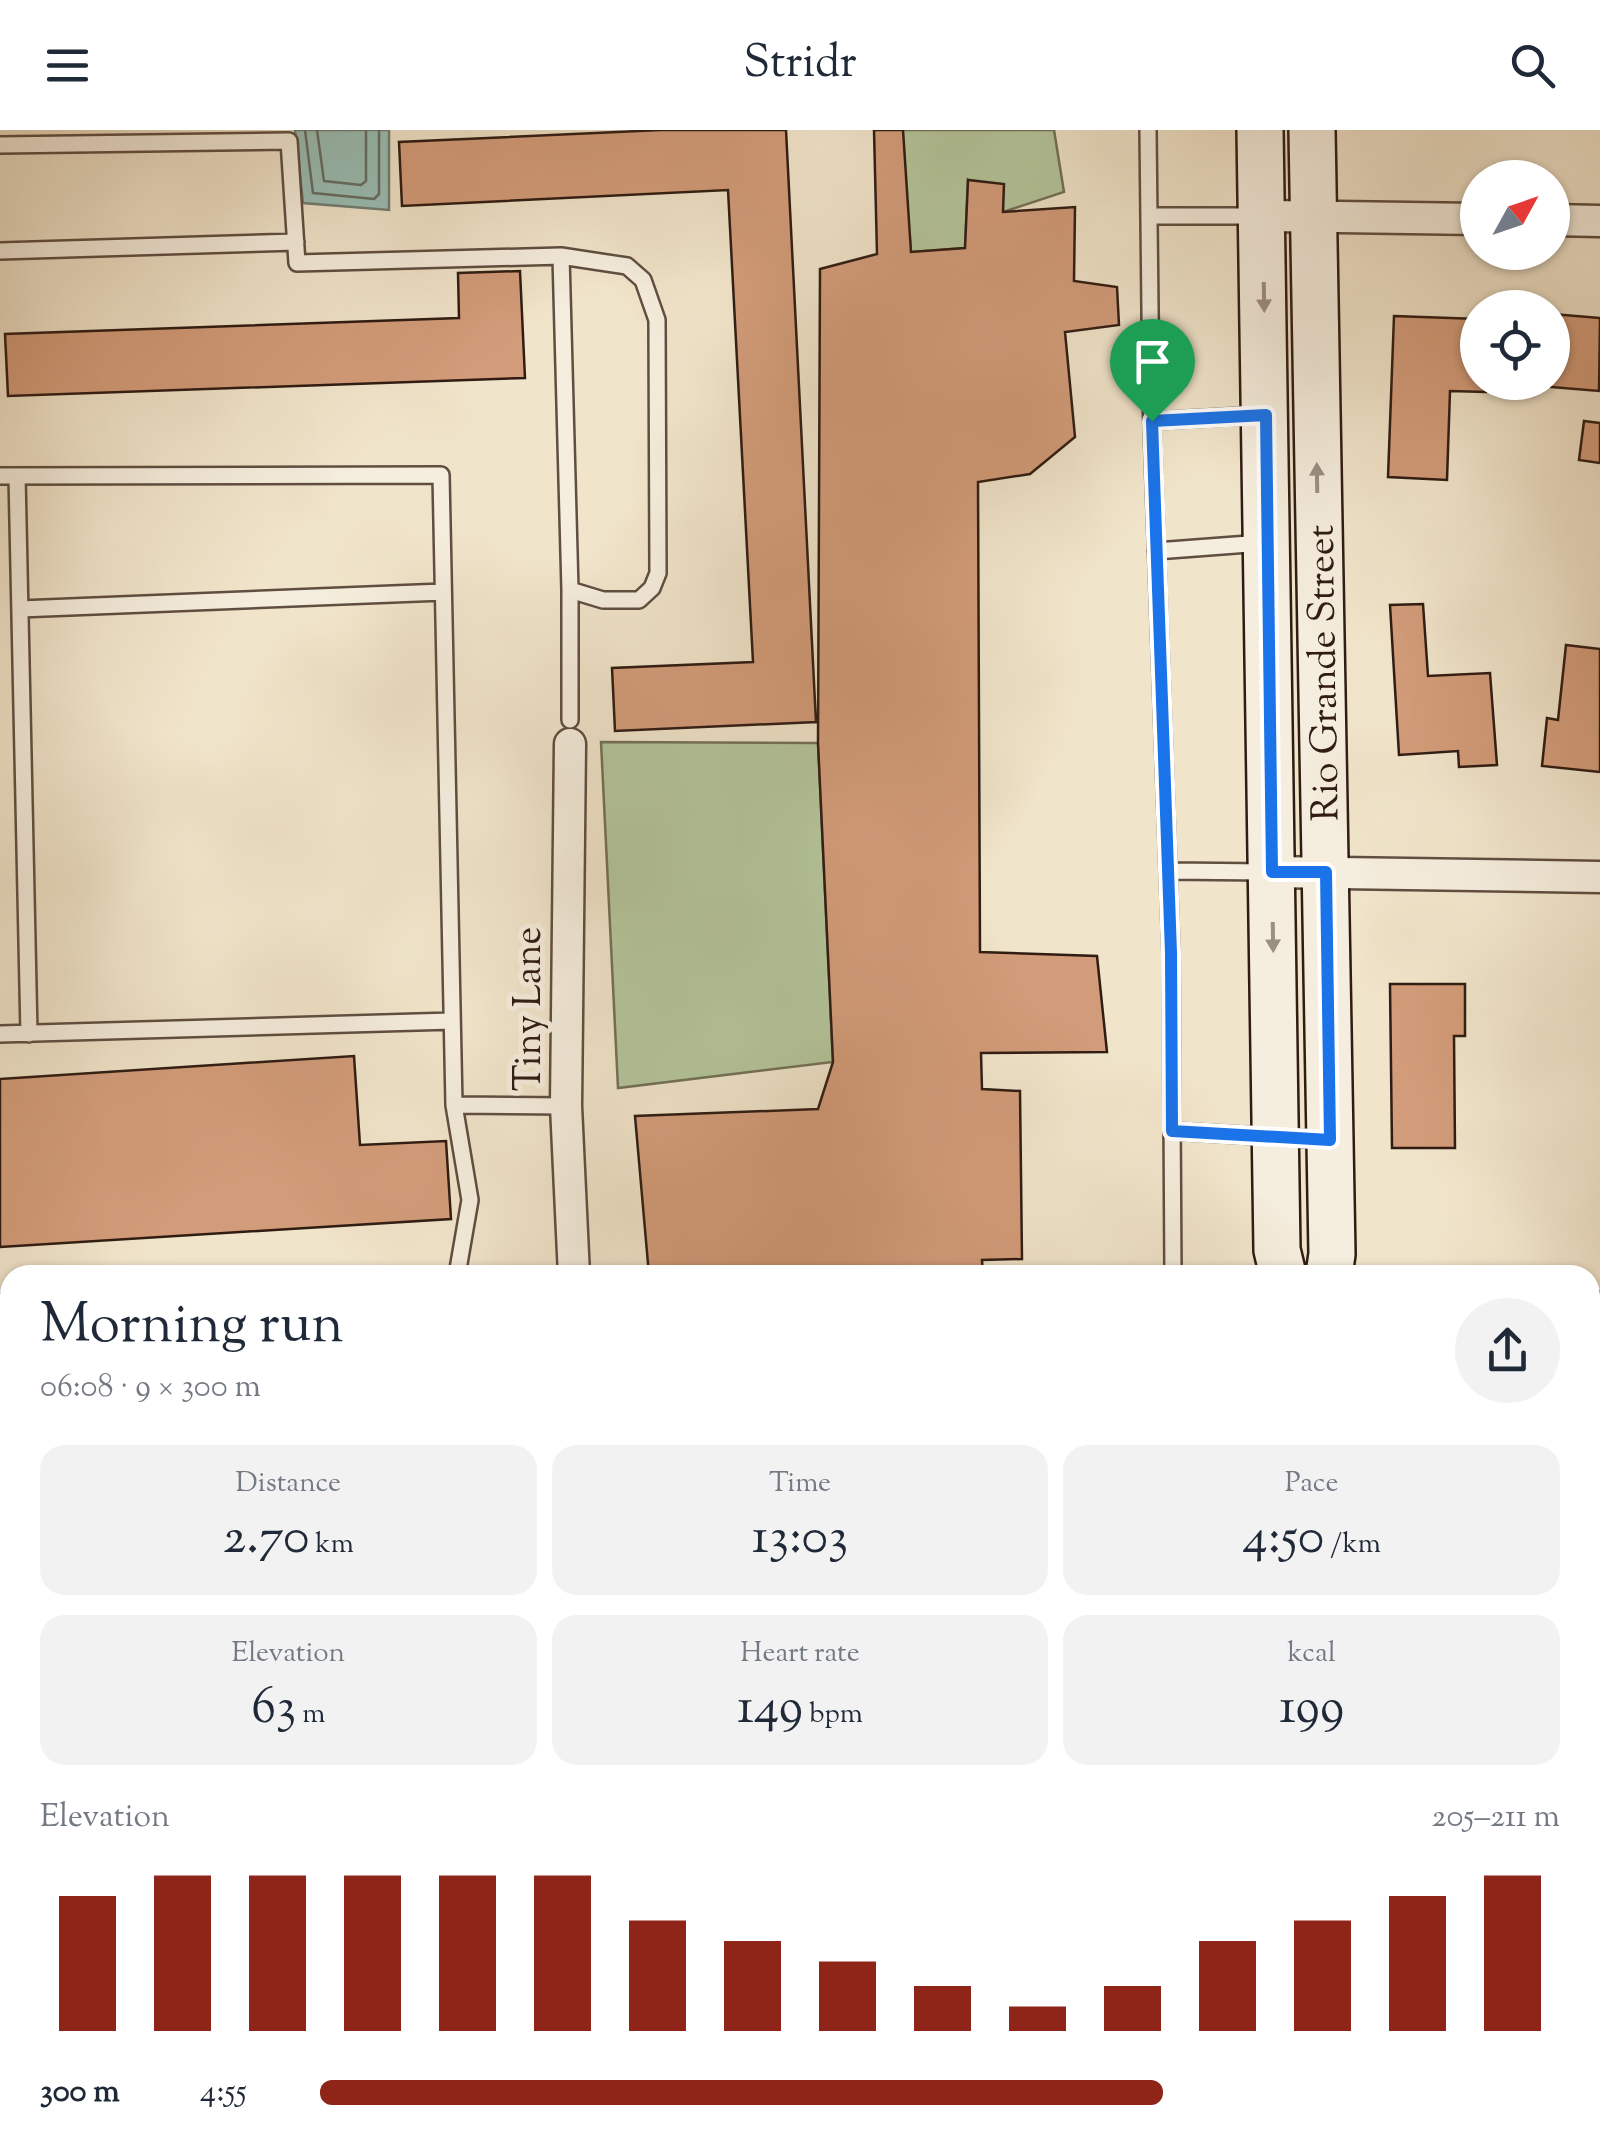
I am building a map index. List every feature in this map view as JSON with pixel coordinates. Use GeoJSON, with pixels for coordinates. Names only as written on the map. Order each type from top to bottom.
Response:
{"type":"FeatureCollection","features":[{"type":"Feature","properties":{"kind":"street","name":"Rio Grande Street"},"geometry":{"type":"LineString","coordinates":[[1260,130],[1277,1250],[1281,1265]]}},
{"type":"Feature","properties":{"kind":"street","name":"Rio Grande Street"},"geometry":{"type":"LineString","coordinates":[[1312,130],[1330,1265]]}},
{"type":"Feature","properties":{"kind":"street"},"geometry":{"type":"LineString","coordinates":[[1262,216],[1460,219]]}},
{"type":"Feature","properties":{"kind":"street"},"geometry":{"type":"LineString","coordinates":[[1570,221],[1600,222]]}},
{"type":"Feature","properties":{"kind":"street","name":"Tiny Lane"},"geometry":{"type":"LineString","coordinates":[[570,732],[566,1106],[574,1265]]}},
{"type":"Feature","properties":{"kind":"street"},"geometry":{"type":"LineString","coordinates":[[1272,872],[1600,877]]}},
{"type":"Feature","properties":{"kind":"lane"},"geometry":{"type":"LineString","coordinates":[[1148,130],[1152,421],[1168,871],[1173,1265]]}},
{"type":"Feature","properties":{"kind":"lane"},"geometry":{"type":"LineString","coordinates":[[0,146],[289,141],[297,263],[561,256],[627,266],[643,280],[657,320],[658,573],[652,588],[639,600],[602,600],[570,590]]}},
{"type":"Feature","properties":{"kind":"lane"},"geometry":{"type":"LineString","coordinates":[[1149,216],[1262,216]]}},
{"type":"Feature","properties":{"kind":"lane"},"geometry":{"type":"LineString","coordinates":[[0,250],[296,242]]}},
{"type":"Feature","properties":{"kind":"lane"},"geometry":{"type":"LineString","coordinates":[[561,256],[570,732]]}},
{"type":"Feature","properties":{"kind":"lane"},"geometry":{"type":"LineString","coordinates":[[1152,421],[1266,415]]}},
{"type":"Feature","properties":{"kind":"lane"},"geometry":{"type":"LineString","coordinates":[[29,1034],[20,609],[8,476],[440,475],[454,1105],[470,1200],[460,1265]]}},
{"type":"Feature","properties":{"kind":"lane"},"geometry":{"type":"LineString","coordinates":[[1156,551],[1267,542]]}},
{"type":"Feature","properties":{"kind":"lane"},"geometry":{"type":"LineString","coordinates":[[20,609],[443,592]]}},
{"type":"Feature","properties":{"kind":"lane"},"geometry":{"type":"LineString","coordinates":[[1168,871],[1272,872]]}},
{"type":"Feature","properties":{"kind":"lane"},"geometry":{"type":"LineString","coordinates":[[0,1034],[452,1020]]}},
{"type":"Feature","properties":{"kind":"lane"},"geometry":{"type":"LineString","coordinates":[[454,1105],[566,1106]]}},
{"type":"Feature","properties":{"kind":"lane"},"geometry":{"type":"LineString","coordinates":[[1172,1131],[1330,1140]]}},
{"type":"Feature","properties":{"kind":"green space"},"geometry":{"type":"Polygon","coordinates":[[[901,130],[1054,130],[1064,192],[1003,212],[968,180],[965,248],[911,252],[901,130]]]}},
{"type":"Feature","properties":{"kind":"green space"},"geometry":{"type":"Polygon","coordinates":[[[601,742],[818,743],[833,1062],[618,1088],[601,742]]]}},
{"type":"Feature","properties":{"kind":"water"},"geometry":{"type":"Polygon","coordinates":[[[295,130],[389,130],[389,210],[303,203],[295,130]]]}},
{"type":"Feature","properties":{"kind":"building"},"geometry":{"type":"Polygon","coordinates":[[[661,130],[786,130],[816,722],[615,731],[612,668],[753,662],[728,190],[402,206],[399,142],[661,130]]]}},
{"type":"Feature","properties":{"kind":"building"},"geometry":{"type":"Polygon","coordinates":[[[874,130],[903,130],[911,252],[965,248],[968,180],[1004,184],[1003,212],[1075,207],[1074,281],[1117,287],[1119,325],[1065,332],[1075,437],[1030,474],[978,482],[980,952],[1097,956],[1107,1052],[981,1053],[982,1089],[1020,1091],[1022,1259],[982,1260],[982,1265],[648,1265],[635,1116],[818,1109],[833,1062],[818,743],[820,269],[877,254],[874,130]]]}},
{"type":"Feature","properties":{"kind":"building"},"geometry":{"type":"Polygon","coordinates":[[[520,271],[525,378],[8,396],[5,334],[459,318],[458,273],[520,271]]]}},
{"type":"Feature","properties":{"kind":"building"},"geometry":{"type":"Polygon","coordinates":[[[1394,316],[1460,318],[1460,391],[1450,391],[1447,480],[1388,477],[1394,316]]]}},
{"type":"Feature","properties":{"kind":"building"},"geometry":{"type":"Polygon","coordinates":[[[1570,316],[1600,318],[1599,391],[1570,389],[1570,316]]]}},
{"type":"Feature","properties":{"kind":"building"},"geometry":{"type":"Polygon","coordinates":[[[1584,421],[1600,423],[1600,463],[1579,460],[1584,421]]]}},
{"type":"Feature","properties":{"kind":"building"},"geometry":{"type":"Polygon","coordinates":[[[1423,604],[1428,676],[1490,673],[1497,765],[1459,767],[1458,751],[1399,755],[1390,605],[1423,604]]]}},
{"type":"Feature","properties":{"kind":"building"},"geometry":{"type":"Polygon","coordinates":[[[1566,645],[1600,649],[1600,772],[1542,766],[1547,718],[1558,720],[1566,645]]]}},
{"type":"Feature","properties":{"kind":"building"},"geometry":{"type":"Polygon","coordinates":[[[1390,984],[1465,984],[1465,1036],[1454,1036],[1455,1148],[1392,1148],[1390,984]]]}},
{"type":"Feature","properties":{"kind":"building"},"geometry":{"type":"Polygon","coordinates":[[[354,1056],[360,1145],[446,1141],[451,1219],[0,1247],[0,1079],[354,1056]]]}},
{"type":"Feature","properties":{"kind":"route"},"geometry":{"type":"LineString","coordinates":[[1266,415],[1272,872],[1326,872],[1330,1140],[1172,1131],[1171,953],[1152,421],[1266,415]]}}]}
